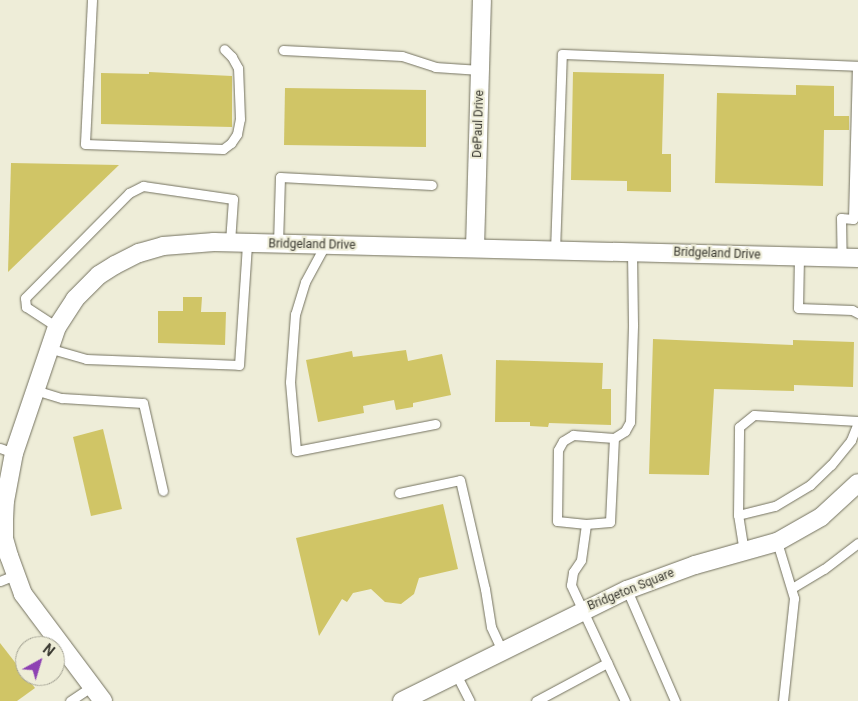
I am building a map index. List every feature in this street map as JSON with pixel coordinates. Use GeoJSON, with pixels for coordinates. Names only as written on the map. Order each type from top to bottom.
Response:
{"type":"FeatureCollection","features":[{"type":"Feature","properties":{"kind":"street","name":"DePaul Drive"},"geometry":{"type":"LineString","coordinates":[[475,248],[482,0]]}},
{"type":"Feature","properties":{"kind":"street","name":"Bridgeland Drive"},"geometry":{"type":"LineString","coordinates":[[8,578],[2,538],[7,451],[34,390],[48,348],[65,312],[99,275],[129,258],[163,246],[238,242],[850,257]]}},
{"type":"Feature","properties":{"kind":"street","name":"Bridgeton Square"},"geometry":{"type":"LineString","coordinates":[[402,701],[582,610],[627,590],[695,565],[777,542],[805,528],[821,517],[858,484]]}},
{"type":"Feature","properties":{"kind":"street"},"geometry":{"type":"LineString","coordinates":[[8,578],[28,600],[103,701]]}},
{"type":"Feature","properties":{"kind":"lane"},"geometry":{"type":"LineString","coordinates":[[92,0],[85,144],[223,149],[231,143],[237,134],[240,119],[238,68],[232,57],[224,49]]}},
{"type":"Feature","properties":{"kind":"lane"},"geometry":{"type":"LineString","coordinates":[[283,50],[402,56],[436,67],[480,70]]}},
{"type":"Feature","properties":{"kind":"lane"},"geometry":{"type":"LineString","coordinates":[[555,251],[562,54],[858,66],[853,219],[841,218],[850,257]]}},
{"type":"Feature","properties":{"kind":"lane"},"geometry":{"type":"LineString","coordinates":[[278,244],[280,177],[432,185]]}},
{"type":"Feature","properties":{"kind":"lane"},"geometry":{"type":"LineString","coordinates":[[48,348],[86,359],[240,365],[238,242],[233,199],[143,186],[129,193],[26,298],[26,307],[57,327]]}},
{"type":"Feature","properties":{"kind":"lane"},"geometry":{"type":"LineString","coordinates":[[325,245],[305,282],[295,314],[290,382],[296,451],[435,424]]}},
{"type":"Feature","properties":{"kind":"lane"},"geometry":{"type":"LineString","coordinates":[[614,438],[610,522],[586,524],[557,521],[558,450],[563,441],[573,435],[614,438],[624,431],[630,422],[633,324],[632,251]]}},
{"type":"Feature","properties":{"kind":"lane"},"geometry":{"type":"LineString","coordinates":[[799,257],[798,308],[852,310],[858,313]]}},
{"type":"Feature","properties":{"kind":"lane"},"geometry":{"type":"LineString","coordinates":[[34,390],[62,398],[143,403],[164,491]]}},
{"type":"Feature","properties":{"kind":"lane"},"geometry":{"type":"LineString","coordinates":[[738,515],[774,506],[810,484],[832,465],[851,440],[858,422],[754,415],[740,427],[738,515],[744,552]]}},
{"type":"Feature","properties":{"kind":"lane"},"geometry":{"type":"LineString","coordinates":[[399,493],[460,480],[485,589],[490,627],[502,651]]}},
{"type":"Feature","properties":{"kind":"lane"},"geometry":{"type":"LineString","coordinates":[[586,524],[581,560],[573,572],[571,585],[625,701]]}},
{"type":"Feature","properties":{"kind":"lane"},"geometry":{"type":"LineString","coordinates":[[777,542],[794,598],[783,701]]}},
{"type":"Feature","properties":{"kind":"lane"},"geometry":{"type":"LineString","coordinates":[[792,588],[824,569],[858,543]]}},
{"type":"Feature","properties":{"kind":"lane"},"geometry":{"type":"LineString","coordinates":[[627,590],[675,701]]}},
{"type":"Feature","properties":{"kind":"lane"},"geometry":{"type":"LineString","coordinates":[[536,701],[607,663]]}},
{"type":"Feature","properties":{"kind":"lane"},"geometry":{"type":"LineString","coordinates":[[456,674],[470,701]]}},
{"type":"Feature","properties":{"kind":"lane"},"geometry":{"type":"LineString","coordinates":[[70,701],[92,686]]}},
{"type":"Feature","properties":{"kind":"building"},"geometry":{"type":"Polygon","coordinates":[[[149,72],[232,76],[232,127],[101,124],[101,73],[149,74],[149,72]]]}},
{"type":"Feature","properties":{"kind":"building"},"geometry":{"type":"Polygon","coordinates":[[[573,72],[664,74],[662,154],[671,154],[671,192],[627,191],[627,181],[571,180],[573,72]]]}},
{"type":"Feature","properties":{"kind":"building"},"geometry":{"type":"Polygon","coordinates":[[[796,85],[834,86],[834,116],[849,116],[849,130],[824,130],[823,186],[715,183],[717,93],[796,95],[796,85]]]}},
{"type":"Feature","properties":{"kind":"building"},"geometry":{"type":"Polygon","coordinates":[[[285,88],[426,90],[426,147],[284,145],[285,88]]]}},
{"type":"Feature","properties":{"kind":"building"},"geometry":{"type":"Polygon","coordinates":[[[11,163],[119,165],[8,272],[11,163]]]}},
{"type":"Feature","properties":{"kind":"building"},"geometry":{"type":"Polygon","coordinates":[[[183,297],[202,297],[201,312],[226,312],[225,345],[158,343],[158,311],[183,311],[183,297]]]}},
{"type":"Feature","properties":{"kind":"building"},"geometry":{"type":"Polygon","coordinates":[[[653,339],[793,345],[793,340],[854,342],[853,387],[794,385],[794,391],[714,389],[709,475],[649,474],[653,339]]]}},
{"type":"Feature","properties":{"kind":"building"},"geometry":{"type":"Polygon","coordinates":[[[406,350],[408,361],[442,354],[451,395],[413,403],[413,407],[396,410],[394,400],[363,406],[364,413],[318,422],[306,360],[352,351],[353,357],[406,350]]]}},
{"type":"Feature","properties":{"kind":"building"},"geometry":{"type":"Polygon","coordinates":[[[496,360],[603,363],[602,389],[611,389],[611,425],[549,423],[548,427],[530,426],[530,422],[495,422],[496,360]]]}},
{"type":"Feature","properties":{"kind":"building"},"geometry":{"type":"Polygon","coordinates":[[[103,429],[122,509],[91,516],[73,437],[103,429]]]}},
{"type":"Feature","properties":{"kind":"building"},"geometry":{"type":"Polygon","coordinates":[[[443,504],[458,569],[419,578],[414,594],[401,604],[385,602],[371,589],[353,593],[347,602],[342,599],[319,636],[296,538],[443,504]]]}},
{"type":"Feature","properties":{"kind":"building"},"geometry":{"type":"Polygon","coordinates":[[[0,643],[15,662],[15,686],[33,686],[35,688],[17,701],[0,701],[0,643]]]}}]}
